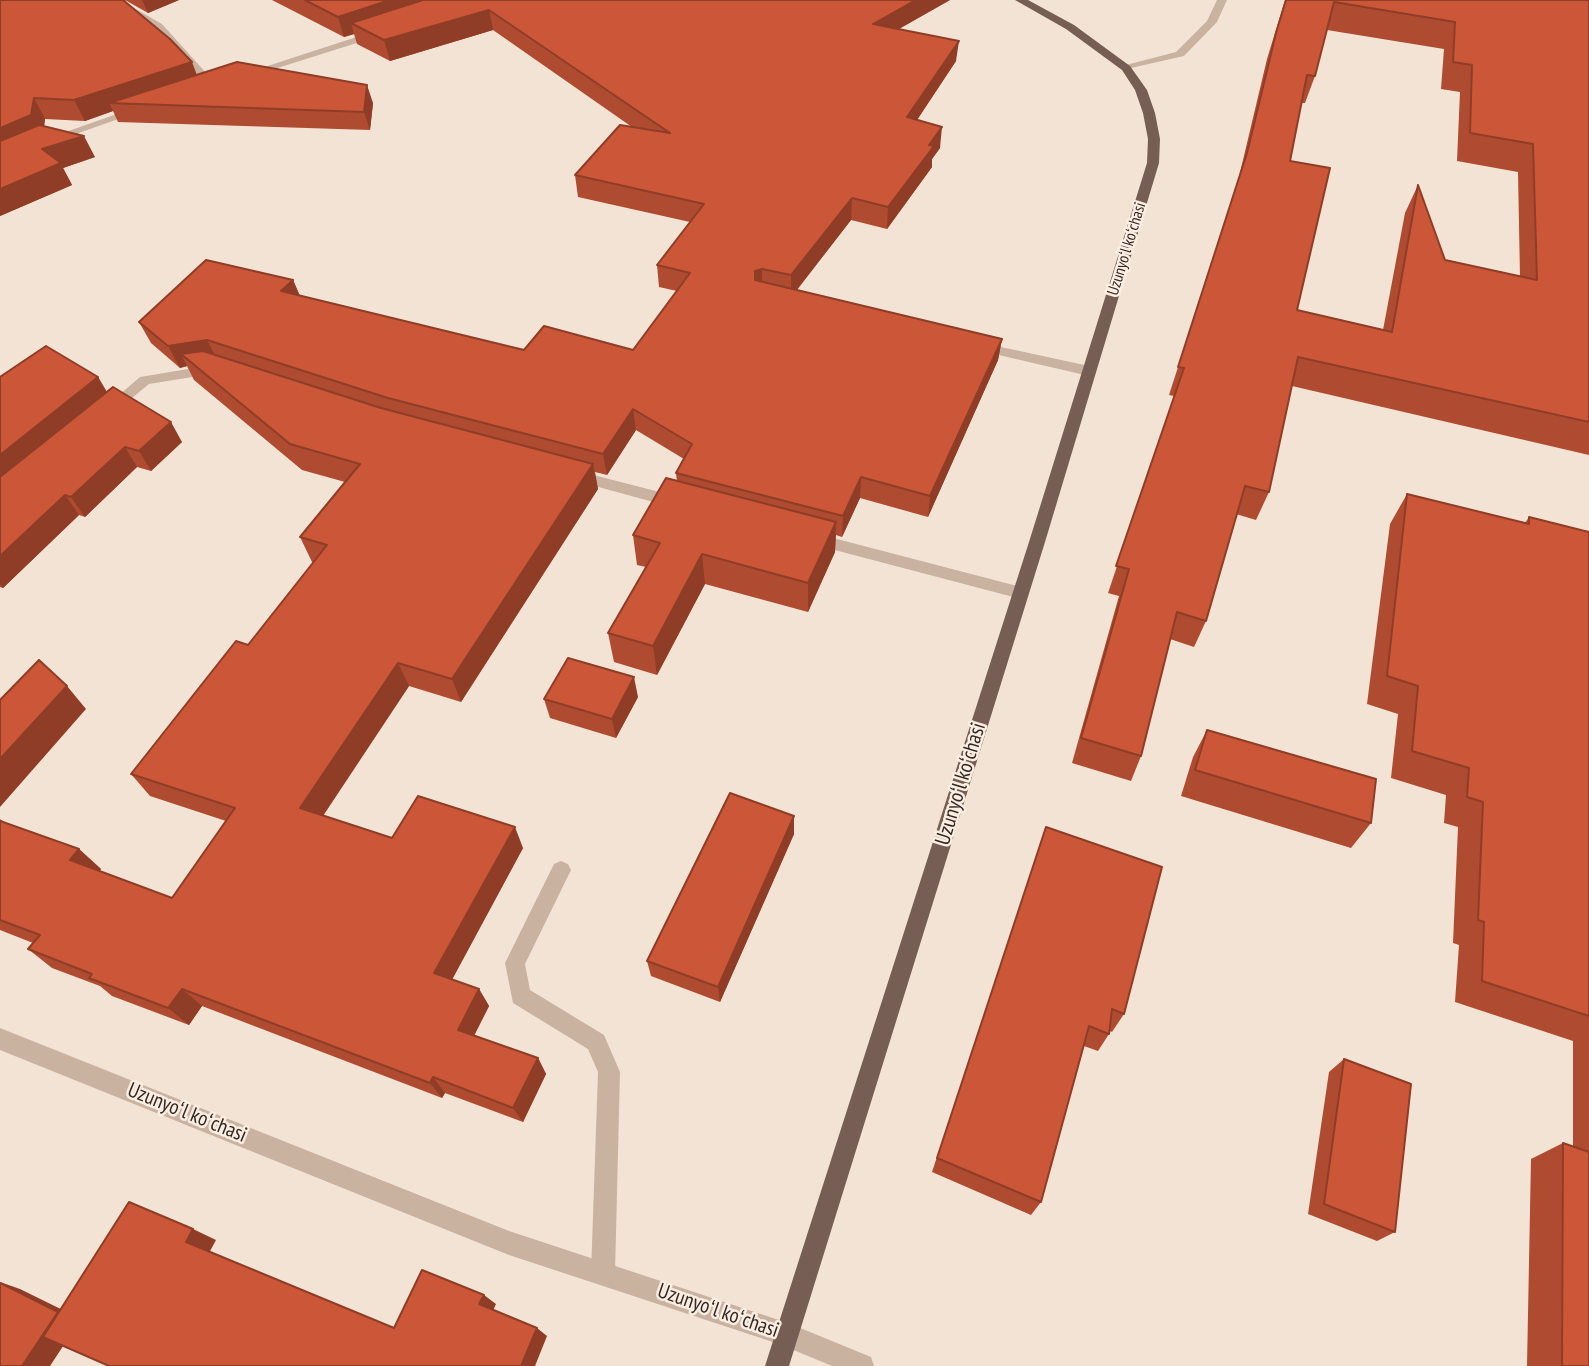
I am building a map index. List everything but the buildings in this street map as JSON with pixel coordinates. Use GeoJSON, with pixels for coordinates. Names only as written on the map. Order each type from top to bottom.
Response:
{"type":"FeatureCollection","features":[{"type":"Feature","properties":{"kind":"main road","name":"Uzunyoʻl koʻchasi"},"geometry":{"type":"LineString","coordinates":[[788,1335],[1153,163],[1154,139],[1149,113],[1140,90],[1126,68],[1070,27],[1020,0]]}},
{"type":"Feature","properties":{"kind":"main road"},"geometry":{"type":"LineString","coordinates":[[777,1366],[788,1335]]}},
{"type":"Feature","properties":{"kind":"street"},"geometry":{"type":"LineString","coordinates":[[113,0],[158,26],[212,86]]}},
{"type":"Feature","properties":{"kind":"street"},"geometry":{"type":"LineString","coordinates":[[1126,68],[1180,54],[1212,22],[1222,0]]}},
{"type":"Feature","properties":{"kind":"street"},"geometry":{"type":"LineString","coordinates":[[238,78],[391,29]]}},
{"type":"Feature","properties":{"kind":"street"},"geometry":{"type":"LineString","coordinates":[[200,90],[225,82]]}},
{"type":"Feature","properties":{"kind":"street"},"geometry":{"type":"LineString","coordinates":[[36,146],[148,106]]}},
{"type":"Feature","properties":{"kind":"street"},"geometry":{"type":"LineString","coordinates":[[967,343],[1089,371]]}},
{"type":"Feature","properties":{"kind":"street"},"geometry":{"type":"LineString","coordinates":[[104,414],[145,380],[217,369],[229,373]]}},
{"type":"Feature","properties":{"kind":"street"},"geometry":{"type":"LineString","coordinates":[[564,472],[697,508]]}},
{"type":"Feature","properties":{"kind":"street"},"geometry":{"type":"LineString","coordinates":[[804,536],[1021,593]]}},
{"type":"Feature","properties":{"kind":"street"},"geometry":{"type":"LineString","coordinates":[[561,870],[515,963],[520,996],[596,1042],[610,1072],[603,1273]]}},
{"type":"Feature","properties":{"kind":"street","name":"Uzunyoʻl koʻchasi"},"geometry":{"type":"LineString","coordinates":[[0,1039],[509,1242],[788,1335]]}},
{"type":"Feature","properties":{"kind":"street"},"geometry":{"type":"LineString","coordinates":[[788,1335],[862,1366]]}}]}
